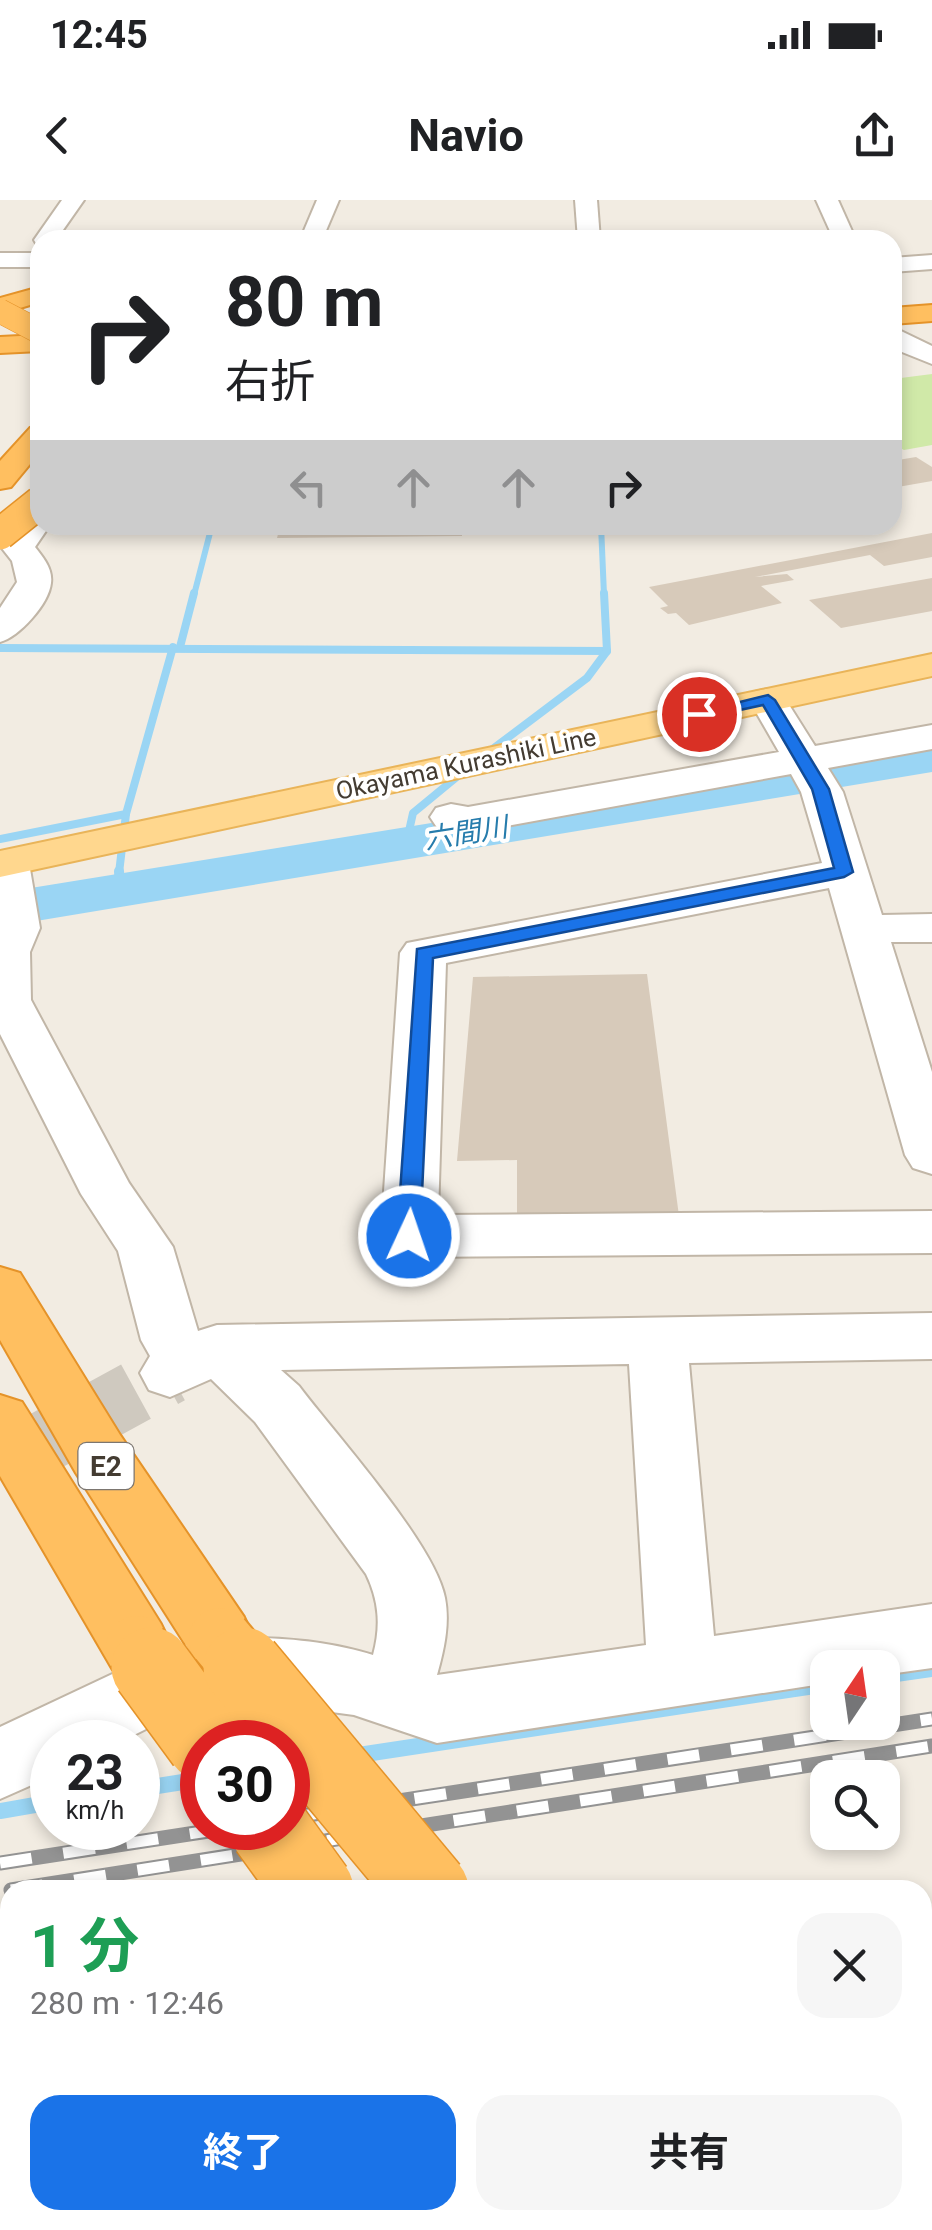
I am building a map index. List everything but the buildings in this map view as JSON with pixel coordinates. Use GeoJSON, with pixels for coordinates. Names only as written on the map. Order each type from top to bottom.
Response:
{"type":"FeatureCollection","features":[{"type":"Feature","properties":{"kind":"highway"},"geometry":{"type":"LineString","coordinates":[[902,283],[932,282]]}},
{"type":"Feature","properties":{"kind":"highway"},"geometry":{"type":"LineString","coordinates":[[902,295],[932,292]]}},
{"type":"Feature","properties":{"kind":"highway"},"geometry":{"type":"LineString","coordinates":[[0,308],[30,298]]}},
{"type":"Feature","properties":{"kind":"highway"},"geometry":{"type":"LineString","coordinates":[[902,305],[932,303]]}},
{"type":"Feature","properties":{"kind":"highway"},"geometry":{"type":"LineString","coordinates":[[0,308],[30,326]]}},
{"type":"Feature","properties":{"kind":"highway"},"geometry":{"type":"LineString","coordinates":[[908,345],[932,313]]}},
{"type":"Feature","properties":{"kind":"highway"},"geometry":{"type":"LineString","coordinates":[[0,332],[30,332]]}},
{"type":"Feature","properties":{"kind":"highway"},"geometry":{"type":"LineString","coordinates":[[0,345],[30,344]]}},
{"type":"Feature","properties":{"kind":"highway"},"geometry":{"type":"LineString","coordinates":[[0,480],[30,446]]}},
{"type":"Feature","properties":{"kind":"highway"},"geometry":{"type":"LineString","coordinates":[[0,534],[30,509]]}},
{"type":"Feature","properties":{"kind":"highway","name":"E2"},"geometry":{"type":"LineString","coordinates":[[0,1289],[98,1454],[220,1638],[421,1880]]}},
{"type":"Feature","properties":{"kind":"highway","name":"E2"},"geometry":{"type":"LineString","coordinates":[[0,1420],[137,1648],[190,1720]]}},
{"type":"Feature","properties":{"kind":"highway"},"geometry":{"type":"LineString","coordinates":[[285,1850],[307,1880]]}},
{"type":"Feature","properties":{"kind":"main road","name":"Okayama Kurashiki Line"},"geometry":{"type":"LineString","coordinates":[[10,888],[123,837],[932,665]]}},
{"type":"Feature","properties":{"kind":"street"},"geometry":{"type":"LineString","coordinates":[[53,230],[73,200]]}},
{"type":"Feature","properties":{"kind":"street"},"geometry":{"type":"LineString","coordinates":[[314,230],[328,200]]}},
{"type":"Feature","properties":{"kind":"street"},"geometry":{"type":"LineString","coordinates":[[586,200],[589,230]]}},
{"type":"Feature","properties":{"kind":"street"},"geometry":{"type":"LineString","coordinates":[[827,200],[841,230]]}},
{"type":"Feature","properties":{"kind":"street"},"geometry":{"type":"LineString","coordinates":[[0,260],[30,254]]}},
{"type":"Feature","properties":{"kind":"street"},"geometry":{"type":"LineString","coordinates":[[902,264],[932,262]]}},
{"type":"Feature","properties":{"kind":"street"},"geometry":{"type":"LineString","coordinates":[[0,508],[30,503]]}},
{"type":"Feature","properties":{"kind":"street"},"geometry":{"type":"LineString","coordinates":[[0,523],[30,518]]}},
{"type":"Feature","properties":{"kind":"street"},"geometry":{"type":"LineString","coordinates":[[0,631],[36,583],[36,568],[18,547],[30,530]]}},
{"type":"Feature","properties":{"kind":"street"},"geometry":{"type":"LineString","coordinates":[[768,700],[809,770],[932,1155]]}},
{"type":"Feature","properties":{"kind":"street"},"geometry":{"type":"LineString","coordinates":[[451,818],[468,820],[809,770],[932,737]]}},
{"type":"Feature","properties":{"kind":"street"},"geometry":{"type":"LineString","coordinates":[[844,872],[424,954],[409,1236],[932,1232]]}},
{"type":"Feature","properties":{"kind":"street"},"geometry":{"type":"LineString","coordinates":[[10,888],[7,1000],[108,1194],[145,1246],[171,1340],[191,1361],[277,1404],[389,1553],[411,1596],[412,1638],[397,1696]]}},
{"type":"Feature","properties":{"kind":"street"},"geometry":{"type":"LineString","coordinates":[[860,928],[932,928]]}},
{"type":"Feature","properties":{"kind":"street"},"geometry":{"type":"LineString","coordinates":[[191,1361],[657,1342],[932,1336]]}},
{"type":"Feature","properties":{"kind":"street"},"geometry":{"type":"LineString","coordinates":[[657,1342],[683,1672]]}},
{"type":"Feature","properties":{"kind":"street"},"geometry":{"type":"LineString","coordinates":[[0,1764],[182,1676],[272,1671],[354,1682],[438,1709],[932,1636]]}},
{"type":"Feature","properties":{"kind":"green space"},"geometry":{"type":"Polygon","coordinates":[[[932,374],[932,445],[902,449],[902,378],[932,374]]]}},
{"type":"Feature","properties":{"kind":"waterway"},"geometry":{"type":"LineString","coordinates":[[194,595],[209,535]]}},
{"type":"Feature","properties":{"kind":"waterway"},"geometry":{"type":"LineString","coordinates":[[601,535],[604,595]]}},
{"type":"Feature","properties":{"kind":"waterway"},"geometry":{"type":"LineString","coordinates":[[180,647],[194,593]]}},
{"type":"Feature","properties":{"kind":"waterway"},"geometry":{"type":"LineString","coordinates":[[604,593],[607,651]]}},
{"type":"Feature","properties":{"kind":"waterway"},"geometry":{"type":"LineString","coordinates":[[0,648],[172,649]]}},
{"type":"Feature","properties":{"kind":"waterway"},"geometry":{"type":"LineString","coordinates":[[126,814],[172,649]]}},
{"type":"Feature","properties":{"kind":"waterway"},"geometry":{"type":"LineString","coordinates":[[172,649],[607,651]]}},
{"type":"Feature","properties":{"kind":"waterway"},"geometry":{"type":"LineString","coordinates":[[486,754],[587,678],[607,651]]}},
{"type":"Feature","properties":{"kind":"waterway","name":"六間川"},"geometry":{"type":"LineString","coordinates":[[0,910],[932,757]]}},
{"type":"Feature","properties":{"kind":"waterway"},"geometry":{"type":"LineString","coordinates":[[419,844],[409,831],[413,813],[464,771]]}},
{"type":"Feature","properties":{"kind":"waterway"},"geometry":{"type":"LineString","coordinates":[[0,839],[126,814]]}},
{"type":"Feature","properties":{"kind":"waterway"},"geometry":{"type":"LineString","coordinates":[[119,872],[126,814]]}},
{"type":"Feature","properties":{"kind":"waterway"},"geometry":{"type":"LineString","coordinates":[[119,872],[120,890]]}},
{"type":"Feature","properties":{"kind":"waterway"},"geometry":{"type":"LineString","coordinates":[[900,1673],[932,1669]]}},
{"type":"Feature","properties":{"kind":"waterway"},"geometry":{"type":"LineString","coordinates":[[352,1756],[810,1687]]}},
{"type":"Feature","properties":{"kind":"waterway"},"geometry":{"type":"LineString","coordinates":[[160,1786],[180,1782]]}},
{"type":"Feature","properties":{"kind":"waterway"},"geometry":{"type":"LineString","coordinates":[[0,1811],[30,1806]]}},
{"type":"Feature","properties":{"kind":"tunnel"},"geometry":{"type":"LineString","coordinates":[[0,1466],[170,1373]]}},
{"type":"Feature","properties":{"kind":"railway"},"geometry":{"type":"LineString","coordinates":[[310,1815],[932,1719]]}},
{"type":"Feature","properties":{"kind":"railway"},"geometry":{"type":"LineString","coordinates":[[75,1880],[932,1746]]}},
{"type":"Feature","properties":{"kind":"railway"},"geometry":{"type":"LineString","coordinates":[[0,1863],[180,1835]]}},
{"type":"Feature","properties":{"kind":"route"},"geometry":{"type":"LineString","coordinates":[[409,1236],[424,954],[844,872],[820,789],[768,700],[699,714]]}}]}
